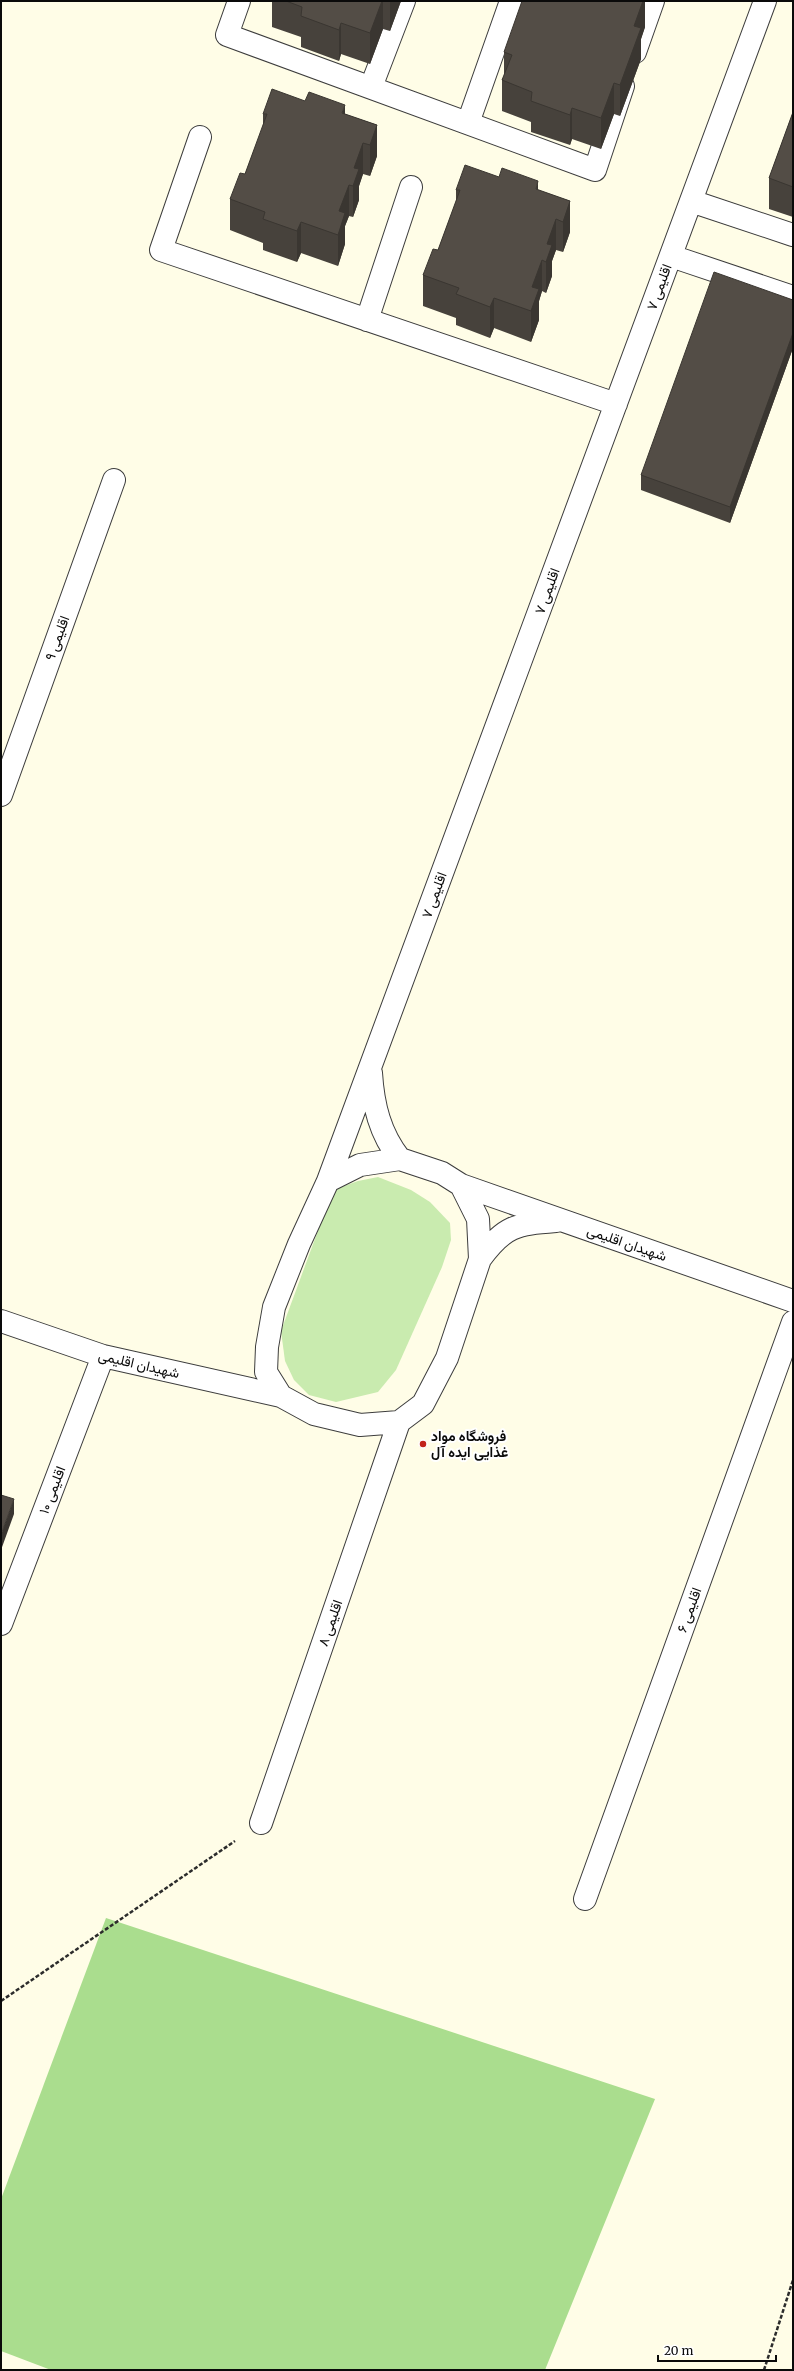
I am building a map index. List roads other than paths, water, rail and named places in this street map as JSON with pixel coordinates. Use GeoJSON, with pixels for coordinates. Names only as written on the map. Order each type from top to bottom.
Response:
{"type":"FeatureCollection","features":[{"type":"Feature","properties":{"kind":"street"},"geometry":{"type":"LineString","coordinates":[[239,1],[227,35],[595,170],[652,1]]}},
{"type":"Feature","properties":{"kind":"street"},"geometry":{"type":"LineString","coordinates":[[371,87],[404,1]]}},
{"type":"Feature","properties":{"kind":"street"},"geometry":{"type":"LineString","coordinates":[[468,123],[511,1]]}},
{"type":"Feature","properties":{"kind":"street","name":"اقلیمی ۷"},"geometry":{"type":"LineString","coordinates":[[281,1396],[266,1372],[267,1347],[274,1306],[299,1244],[328,1181],[765,1]]}},
{"type":"Feature","properties":{"kind":"street"},"geometry":{"type":"LineString","coordinates":[[200,137],[161,250],[616,404]]}},
{"type":"Feature","properties":{"kind":"street"},"geometry":{"type":"LineString","coordinates":[[367,320],[411,187]]}},
{"type":"Feature","properties":{"kind":"street"},"geometry":{"type":"LineString","coordinates":[[691,201],[793,235]]}},
{"type":"Feature","properties":{"kind":"street"},"geometry":{"type":"LineString","coordinates":[[671,256],[793,297]]}},
{"type":"Feature","properties":{"kind":"street","name":"اقلیمی ۹"},"geometry":{"type":"LineString","coordinates":[[1,795],[114,480]]}},
{"type":"Feature","properties":{"kind":"street"},"geometry":{"type":"LineString","coordinates":[[328,1181],[360,1165],[400,1159],[384,1136],[378,1118],[372,1095],[370,1067]]}},
{"type":"Feature","properties":{"kind":"street","name":"شهیدان اقلیمی"},"geometry":{"type":"LineString","coordinates":[[400,1159],[442,1173],[461,1185],[793,1301]]}},
{"type":"Feature","properties":{"kind":"street"},"geometry":{"type":"LineString","coordinates":[[461,1185],[478,1218],[480,1259]]}},
{"type":"Feature","properties":{"kind":"street"},"geometry":{"type":"LineString","coordinates":[[281,1396],[314,1414],[360,1425],[399,1422],[423,1404],[447,1358],[480,1259],[493,1241],[512,1227],[561,1220]]}},
{"type":"Feature","properties":{"kind":"street","name":"شهیدان اقلیمی"},"geometry":{"type":"LineString","coordinates":[[1,1321],[103,1356],[281,1396]]}},
{"type":"Feature","properties":{"kind":"street","name":"اقلیمی ۶"},"geometry":{"type":"LineString","coordinates":[[585,1899],[793,1322]]}},
{"type":"Feature","properties":{"kind":"street","name":"اقلیمی ۱۰"},"geometry":{"type":"LineString","coordinates":[[1,1624],[103,1356]]}},
{"type":"Feature","properties":{"kind":"street","name":"اقلیمی ۸"},"geometry":{"type":"LineString","coordinates":[[261,1824],[399,1422]]}},
{"type":"Feature","properties":{"kind":"place","name":"فروشگاه مواد غذایی ایده آل"},"geometry":{"type":"Point","coordinates":[423,1444]}}]}
